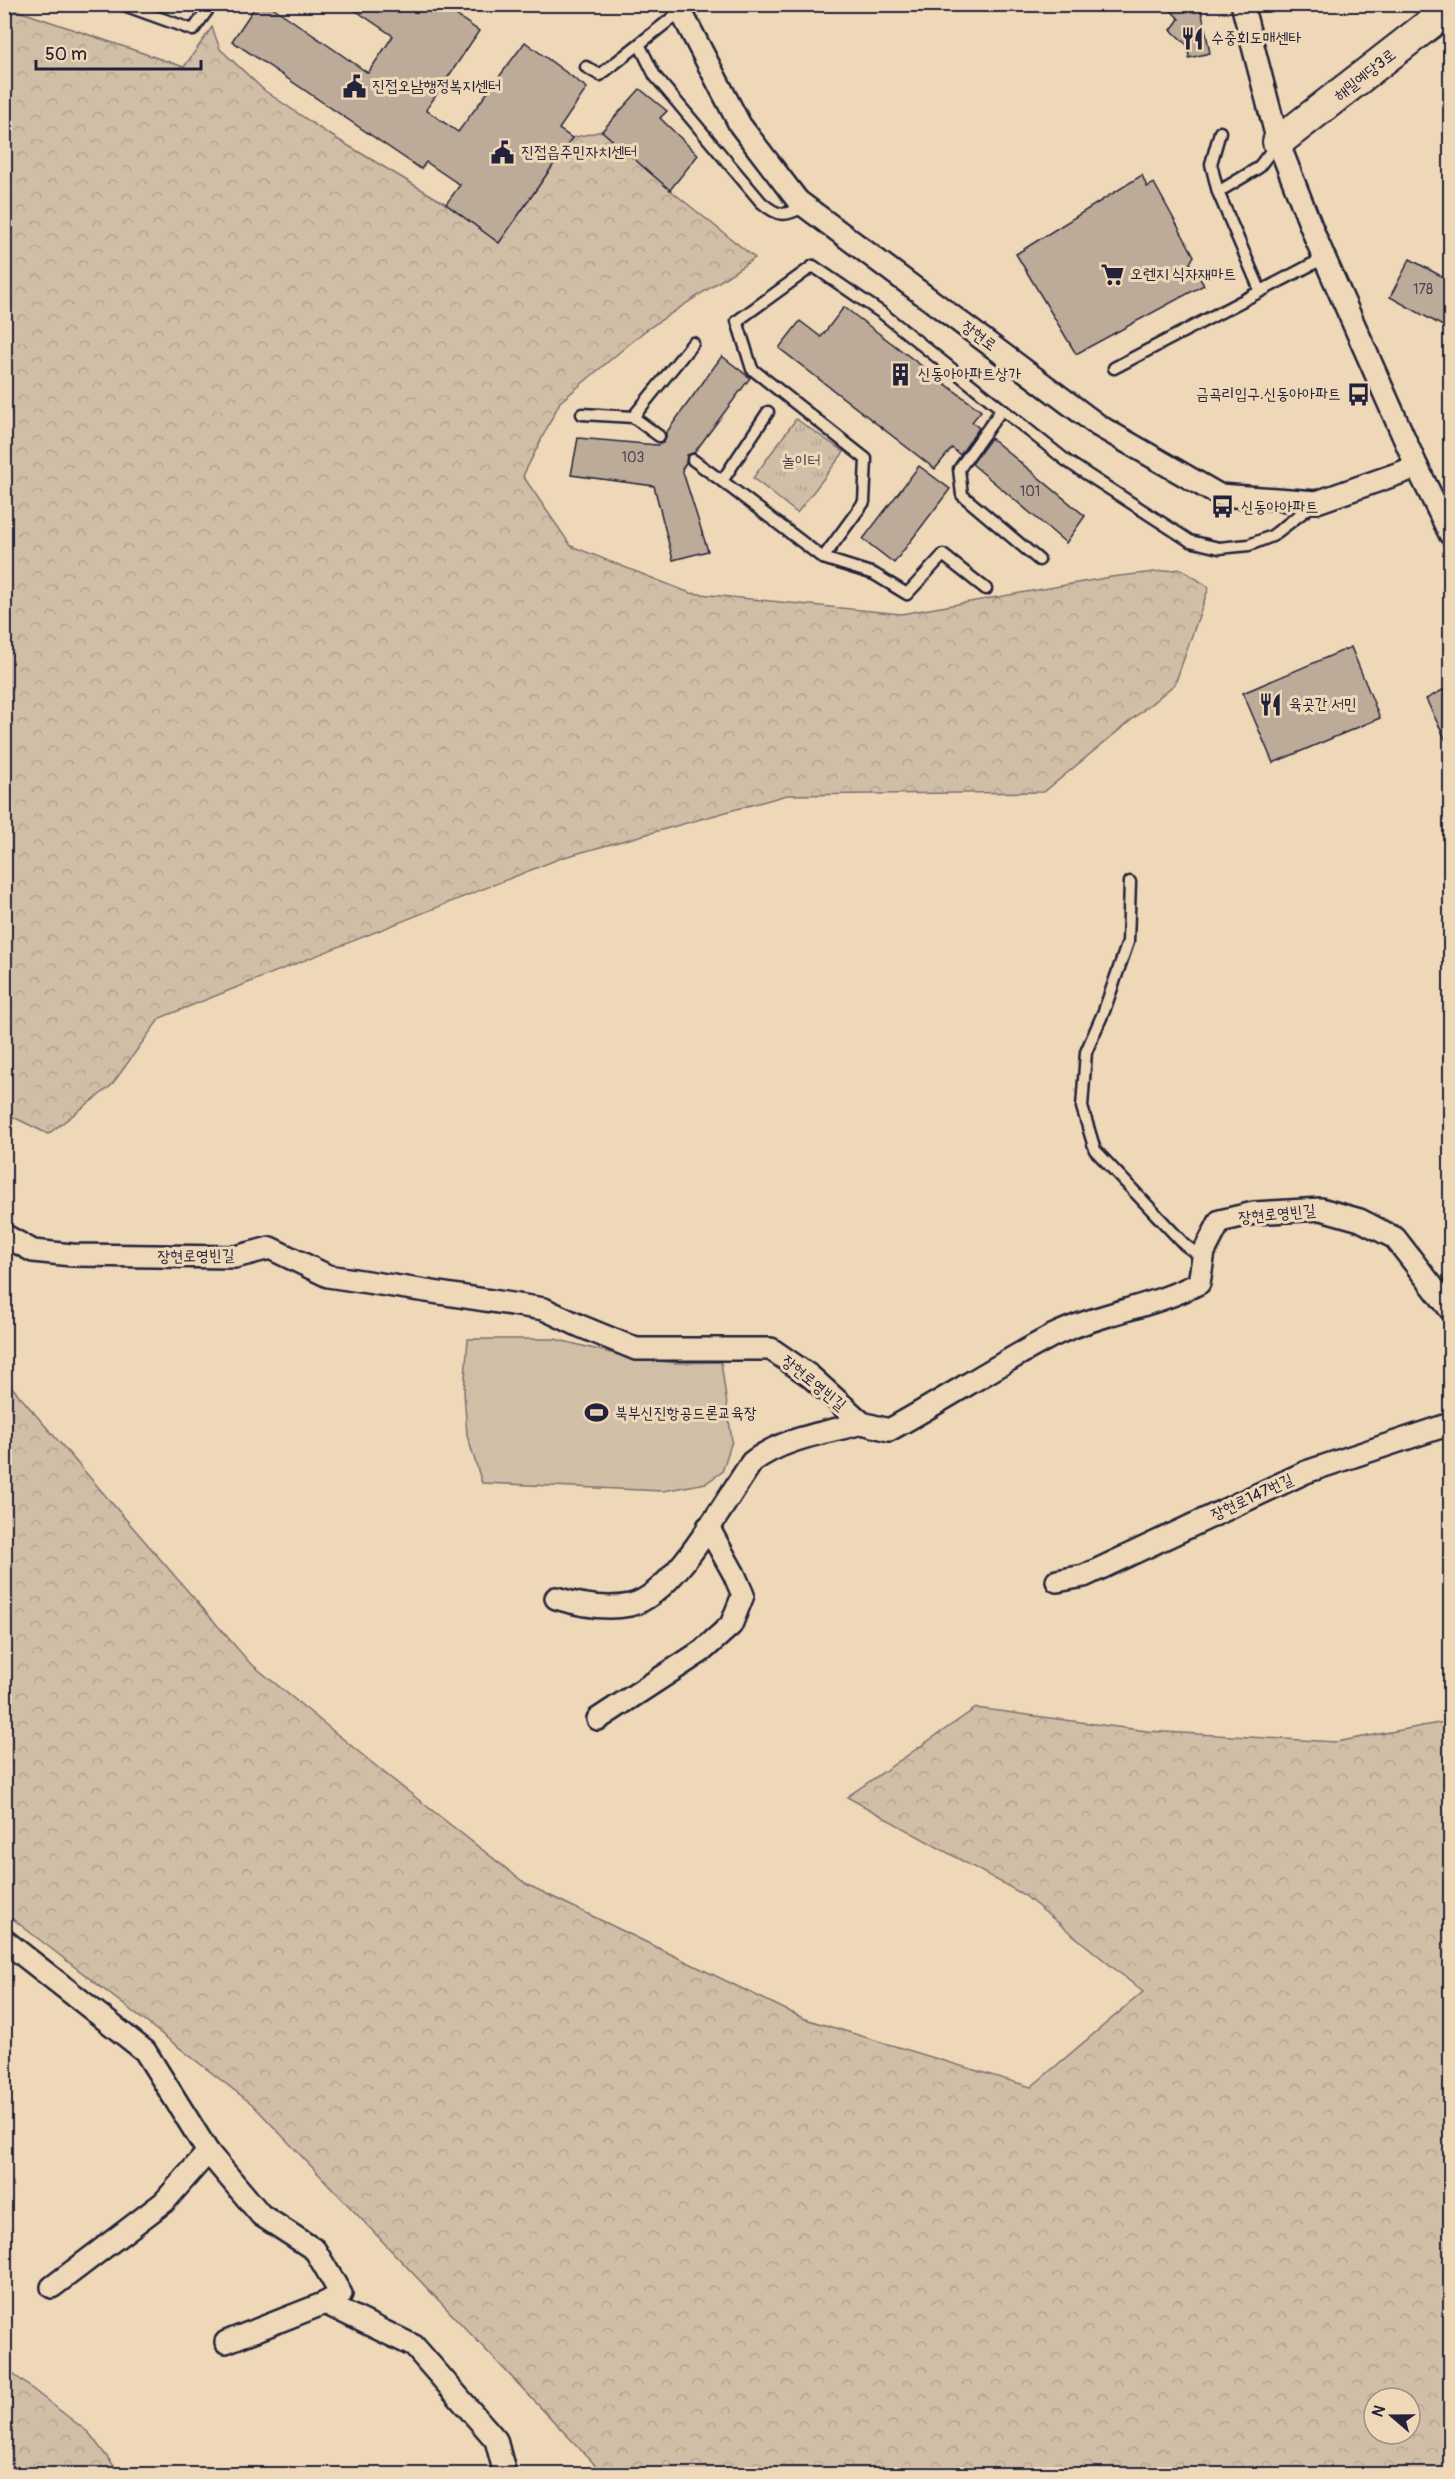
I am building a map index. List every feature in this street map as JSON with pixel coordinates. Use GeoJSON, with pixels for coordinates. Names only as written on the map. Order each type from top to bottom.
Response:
{"type":"FeatureCollection","features":[{"type":"Feature","properties":{"kind":"street"},"geometry":{"type":"LineString","coordinates":[[1242,4],[1278,142],[1324,258],[1417,467],[1450,534]]}},
{"type":"Feature","properties":{"kind":"street","name":"장현로"},"geometry":{"type":"LineString","coordinates":[[679,8],[740,125],[798,201],[1099,426],[1219,495],[1317,502],[1417,467]]}},
{"type":"Feature","properties":{"kind":"street","name":"해밀예당3로"},"geometry":{"type":"LineString","coordinates":[[1278,142],[1450,8]]}},
{"type":"Feature","properties":{"kind":"street","name":"장현로영빈길"},"geometry":{"type":"LineString","coordinates":[[4,1235],[33,1251],[72,1255],[235,1257],[270,1248],[327,1276],[544,1309],[636,1349],[771,1349],[810,1376],[862,1423],[889,1430],[1054,1335],[1125,1309],[1182,1292],[1199,1283],[1204,1258],[1220,1221],[1254,1213],[1321,1209],[1360,1220],[1395,1238],[1450,1308]]}},
{"type":"Feature","properties":{"kind":"street"},"geometry":{"type":"LineString","coordinates":[[556,1598],[577,1605],[630,1605],[652,1595],[677,1571],[752,1462],[768,1450],[827,1431],[862,1423]]}},
{"type":"Feature","properties":{"kind":"street","name":"장현로147번길"},"geometry":{"type":"LineString","coordinates":[[1057,1581],[1084,1576],[1306,1472],[1450,1424]]}},
{"type":"Feature","properties":{"kind":"street"},"geometry":{"type":"LineString","coordinates":[[598,1719],[702,1651],[731,1624],[743,1595],[708,1527]]}},
{"type":"Feature","properties":{"kind":"street"},"geometry":{"type":"LineString","coordinates":[[4,1940],[145,2050],[208,2152],[261,2215],[315,2250],[341,2294],[325,2303],[226,2342]]}},
{"type":"Feature","properties":{"kind":"street"},"geometry":{"type":"LineString","coordinates":[[52,2287],[164,2202],[208,2152]]}},
{"type":"Feature","properties":{"kind":"street"},"geometry":{"type":"LineString","coordinates":[[325,2303],[414,2346],[496,2440],[505,2475]]}},
{"type":"Feature","properties":{"kind":"lane"},"geometry":{"type":"LineString","coordinates":[[121,4],[193,30],[212,4]]}},
{"type":"Feature","properties":{"kind":"lane"},"geometry":{"type":"LineString","coordinates":[[586,67],[600,75],[640,46],[679,8]]}},
{"type":"Feature","properties":{"kind":"lane"},"geometry":{"type":"LineString","coordinates":[[640,46],[655,76],[761,202],[773,213],[789,214],[805,206]]}},
{"type":"Feature","properties":{"kind":"lane"},"geometry":{"type":"LineString","coordinates":[[1220,132],[1210,164],[1218,192],[1260,290]]}},
{"type":"Feature","properties":{"kind":"lane"},"geometry":{"type":"LineString","coordinates":[[1218,192],[1258,168],[1278,142]]}},
{"type":"Feature","properties":{"kind":"lane"},"geometry":{"type":"LineString","coordinates":[[1114,368],[1324,258]]}},
{"type":"Feature","properties":{"kind":"lane"},"geometry":{"type":"LineString","coordinates":[[823,558],[864,502],[866,459],[752,369],[737,321],[813,266],[882,313],[1068,462],[1190,541],[1219,548],[1249,544],[1272,536],[1317,502]]}},
{"type":"Feature","properties":{"kind":"lane"},"geometry":{"type":"LineString","coordinates":[[633,417],[693,343]]}},
{"type":"Feature","properties":{"kind":"lane"},"geometry":{"type":"LineString","coordinates":[[1002,409],[959,469],[962,495],[1039,560]]}},
{"type":"Feature","properties":{"kind":"lane"},"geometry":{"type":"LineString","coordinates":[[722,482],[768,412]]}},
{"type":"Feature","properties":{"kind":"lane"},"geometry":{"type":"LineString","coordinates":[[582,414],[633,417],[659,436]]}},
{"type":"Feature","properties":{"kind":"lane"},"geometry":{"type":"LineString","coordinates":[[693,460],[823,558],[874,574],[907,594],[943,555],[986,589]]}},
{"type":"Feature","properties":{"kind":"lane"},"geometry":{"type":"LineString","coordinates":[[1130,882],[1128,942],[1104,1011],[1086,1052],[1082,1107],[1095,1150],[1185,1245],[1204,1258]]}},
{"type":"Feature","properties":{"kind":"green space"},"geometry":{"type":"Polygon","coordinates":[[[4,6],[184,67],[212,27],[220,49],[265,91],[327,133],[446,204],[499,243],[572,138],[602,131],[670,190],[755,258],[646,330],[560,402],[523,476],[571,546],[690,593],[901,614],[1111,577],[1181,569],[1209,587],[1175,684],[1044,792],[787,795],[561,858],[160,1018],[111,1086],[48,1134],[5,1113],[4,6]]]}},
{"type":"Feature","properties":{"kind":"green space","name":"놀이터"},"geometry":{"type":"Polygon","coordinates":[[[796,419],[844,452],[797,513],[753,478],[796,419]]]}},
{"type":"Feature","properties":{"kind":"green space","name":"북부신진항공드론교육장"},"geometry":{"type":"Polygon","coordinates":[[[468,1339],[555,1339],[631,1358],[677,1363],[721,1362],[732,1441],[722,1472],[706,1483],[663,1491],[482,1483],[467,1435],[464,1391],[468,1339]]]}},
{"type":"Feature","properties":{"kind":"green space"},"geometry":{"type":"Polygon","coordinates":[[[4,1378],[249,1662],[387,1775],[526,1884],[805,2019],[1031,2087],[1143,1992],[1024,1895],[847,1797],[976,1708],[1147,1731],[1336,1742],[1450,1721],[1450,2474],[607,2474],[598,2468],[252,2104],[5,1913],[4,1378]]]}},
{"type":"Feature","properties":{"kind":"green space"},"geometry":{"type":"Polygon","coordinates":[[[4,2367],[89,2433],[120,2474],[5,2474],[4,2367]]]}},
{"type":"Feature","properties":{"kind":"building"},"geometry":{"type":"Polygon","coordinates":[[[257,4],[268,4],[368,73],[393,36],[346,4],[440,4],[479,31],[426,110],[458,132],[525,42],[587,88],[559,129],[572,138],[499,243],[446,204],[460,185],[426,162],[421,169],[232,41],[257,4]]]}},
{"type":"Feature","properties":{"kind":"building","name":"수중회도매센타"},"geometry":{"type":"Polygon","coordinates":[[[1165,4],[1200,4],[1210,53],[1189,58],[1188,46],[1171,30],[1179,19],[1165,4]]]}},
{"type":"Feature","properties":{"kind":"building"},"geometry":{"type":"Polygon","coordinates":[[[640,89],[667,111],[660,118],[698,155],[670,190],[602,131],[640,89]]]}},
{"type":"Feature","properties":{"kind":"building","name":"오렌지 식자재마트"},"geometry":{"type":"Polygon","coordinates":[[[1142,175],[1147,187],[1154,183],[1194,256],[1190,263],[1204,285],[1076,354],[1016,254],[1142,175]]]}},
{"type":"Feature","properties":{"kind":"building"},"geometry":{"type":"Polygon","coordinates":[[[1410,259],[1450,281],[1450,330],[1390,297],[1410,259]]]}},
{"type":"Feature","properties":{"kind":"building"},"geometry":{"type":"Polygon","coordinates":[[[844,307],[981,411],[972,422],[979,428],[960,455],[952,448],[935,469],[779,348],[800,321],[821,337],[844,307]]]}},
{"type":"Feature","properties":{"kind":"building"},"geometry":{"type":"Polygon","coordinates":[[[722,356],[750,378],[694,453],[687,455],[682,469],[708,551],[673,560],[654,486],[571,475],[578,438],[657,445],[663,443],[666,433],[722,356]]]}},
{"type":"Feature","properties":{"kind":"building"},"geometry":{"type":"Polygon","coordinates":[[[991,438],[1085,516],[1066,543],[972,464],[991,438]]]}},
{"type":"Feature","properties":{"kind":"building"},"geometry":{"type":"Polygon","coordinates":[[[919,466],[950,489],[894,563],[863,539],[919,466]]]}},
{"type":"Feature","properties":{"kind":"building"},"geometry":{"type":"Polygon","coordinates":[[[1351,647],[1380,718],[1273,763],[1243,693],[1351,647]]]}},
{"type":"Feature","properties":{"kind":"building"},"geometry":{"type":"Polygon","coordinates":[[[1450,686],[1450,749],[1426,699],[1450,686]]]}},
{"type":"Feature","properties":{"kind":"place","name":"수중회도매센타"},"geometry":{"type":"Point","coordinates":[1193,38]}},
{"type":"Feature","properties":{"kind":"place","name":"진접오남행정복지센터"},"geometry":{"type":"Point","coordinates":[354,86]}},
{"type":"Feature","properties":{"kind":"place","name":"진접읍주민자치센터"},"geometry":{"type":"Point","coordinates":[503,152]}},
{"type":"Feature","properties":{"kind":"place","name":"오렌지 식자재마트"},"geometry":{"type":"Point","coordinates":[1112,274]}},
{"type":"Feature","properties":{"kind":"place","name":"신동아아파트상가"},"geometry":{"type":"Point","coordinates":[900,374]}},
{"type":"Feature","properties":{"kind":"place","name":"금곡리입구.신동아아파트"},"geometry":{"type":"Point","coordinates":[1359,394]}},
{"type":"Feature","properties":{"kind":"place","name":"신동아아파트"},"geometry":{"type":"Point","coordinates":[1223,507]}},
{"type":"Feature","properties":{"kind":"place","name":"육곳간 서민"},"geometry":{"type":"Point","coordinates":[1271,704]}},
{"type":"Feature","properties":{"kind":"place","name":"북부신진항공드론교육장"},"geometry":{"type":"Point","coordinates":[597,1413]}}]}
